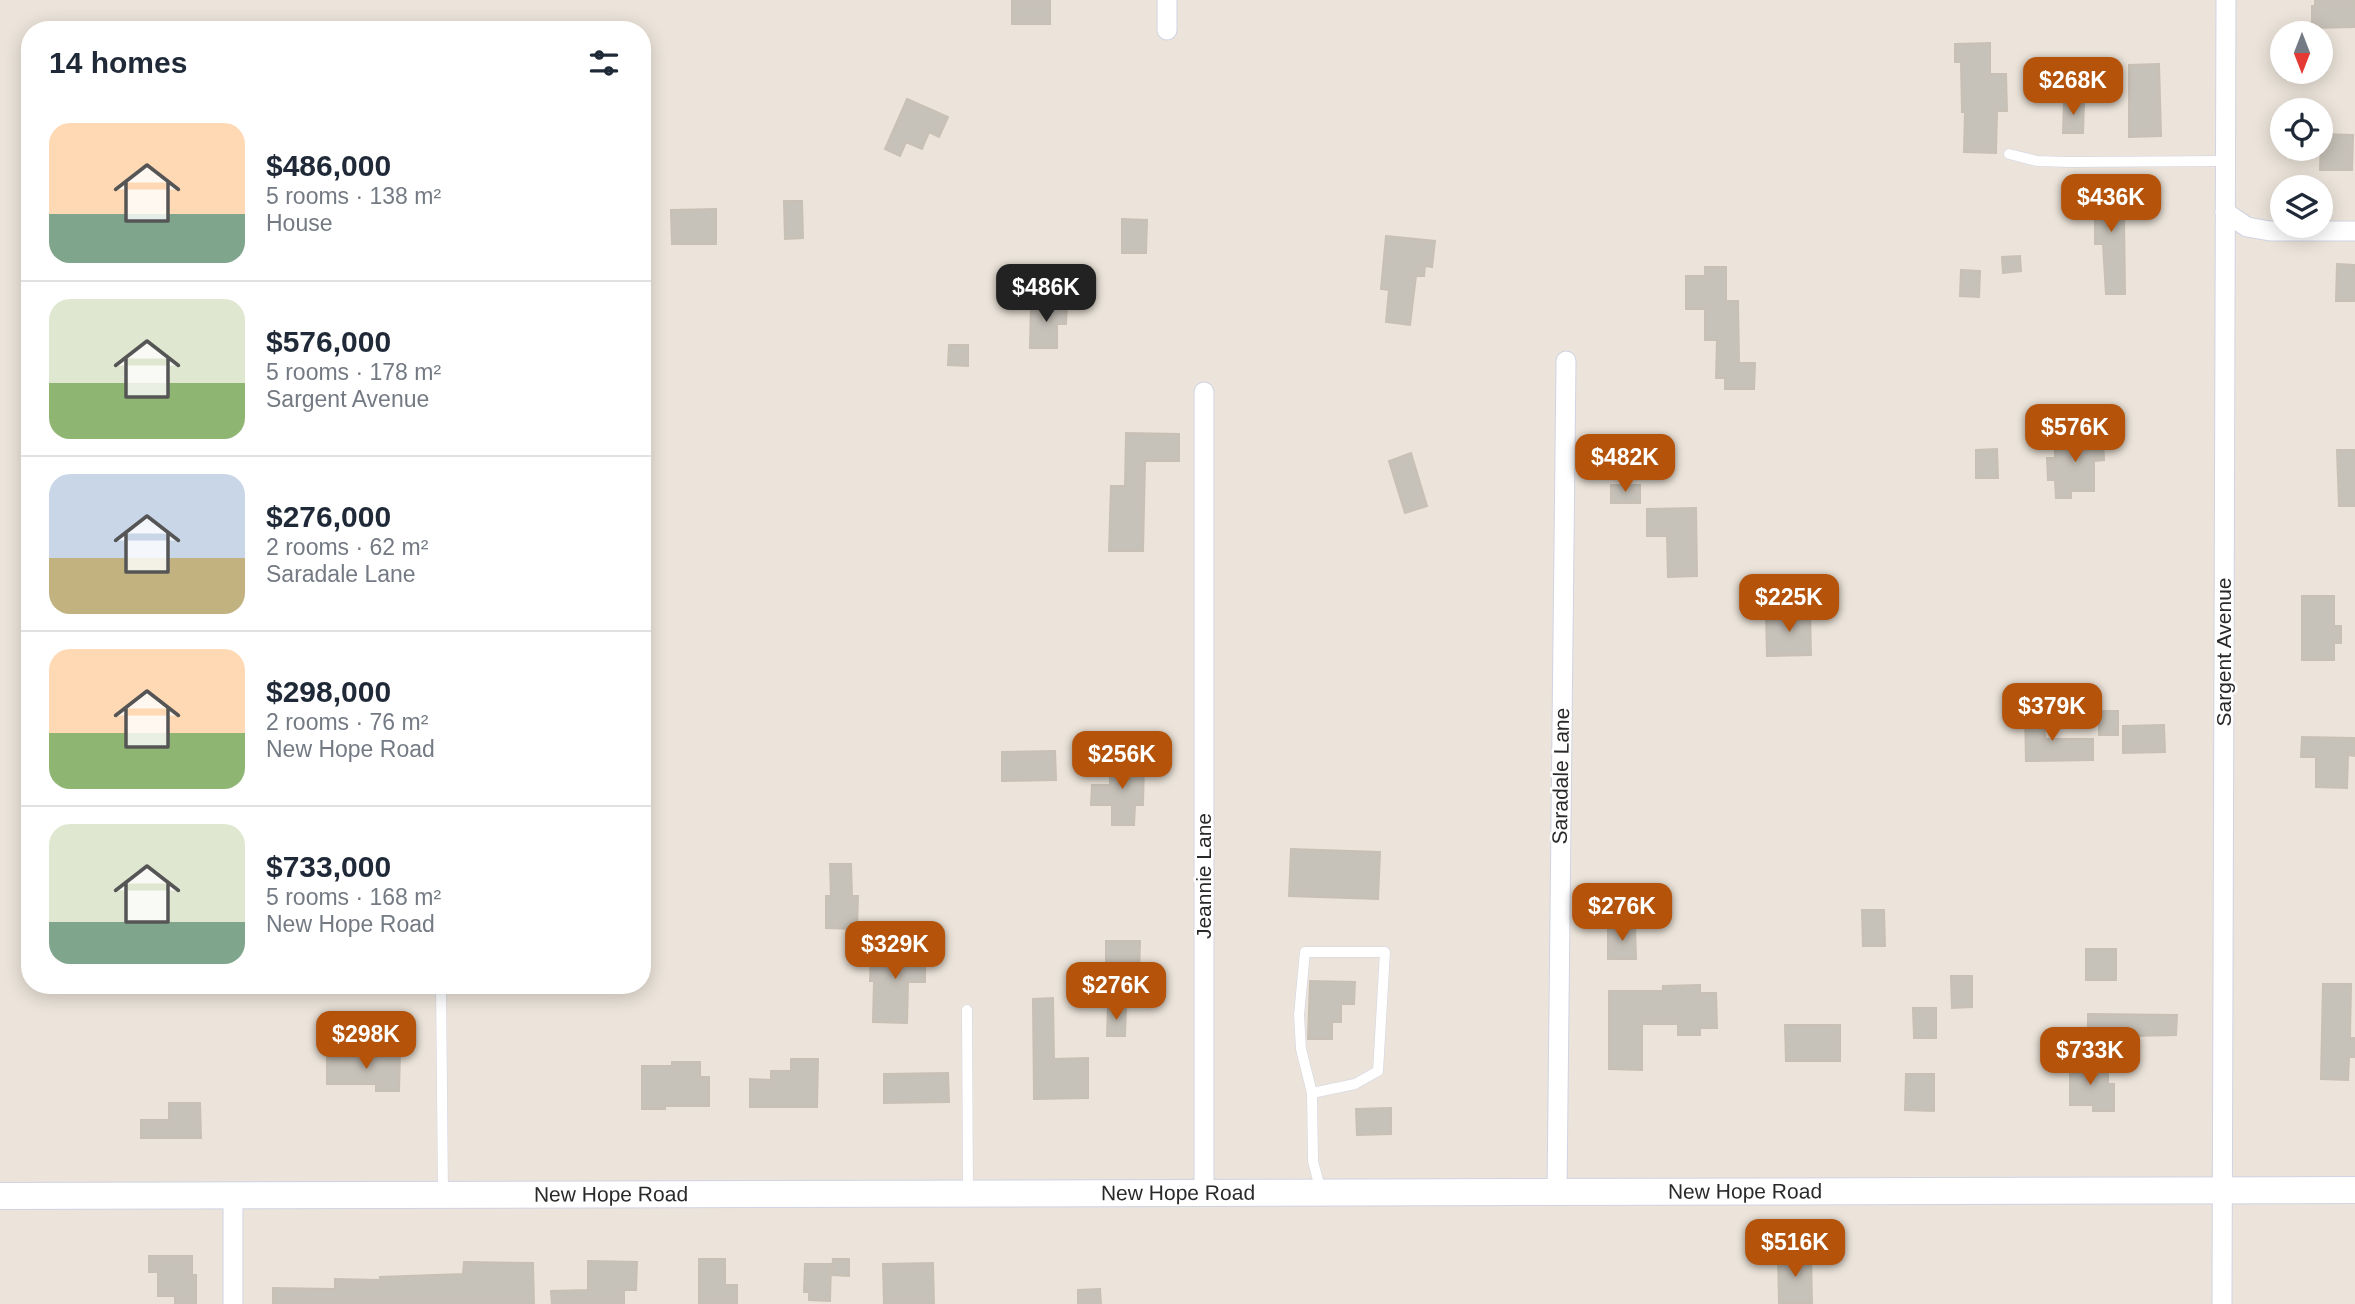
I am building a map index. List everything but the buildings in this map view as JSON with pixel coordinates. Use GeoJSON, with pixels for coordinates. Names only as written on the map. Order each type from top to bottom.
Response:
{"type":"FeatureCollection","features":[{"type":"Feature","properties":{"kind":"main road","name":"New Hope Road"},"geometry":{"type":"LineString","coordinates":[[0,1196],[2355,1190]]}},
{"type":"Feature","properties":{"kind":"street"},"geometry":{"type":"LineString","coordinates":[[1167,0],[1167,30]]}},
{"type":"Feature","properties":{"kind":"street","name":"Sargent Avenue"},"geometry":{"type":"LineString","coordinates":[[2222,1304],[2226,0]]}},
{"type":"Feature","properties":{"kind":"street"},"geometry":{"type":"LineString","coordinates":[[2225,212],[2247,227],[2270,232],[2355,231]]}},
{"type":"Feature","properties":{"kind":"street","name":"Saradale Lane"},"geometry":{"type":"LineString","coordinates":[[1557,1192],[1566,360]]}},
{"type":"Feature","properties":{"kind":"street","name":"Jeannie Lane"},"geometry":{"type":"LineString","coordinates":[[1204,392],[1204,1193]]}},
{"type":"Feature","properties":{"kind":"street"},"geometry":{"type":"LineString","coordinates":[[233,1195],[233,1304]]}},
{"type":"Feature","properties":{"kind":"lane"},"geometry":{"type":"LineString","coordinates":[[2009,153],[2037,161],[2225,161]]}},
{"type":"Feature","properties":{"kind":"lane"},"geometry":{"type":"LineString","coordinates":[[1312,1093],[1355,1084],[1378,1071],[1385,952],[1305,952],[1299,1016],[1301,1049],[1312,1093],[1313,1161],[1322,1193]]}},
{"type":"Feature","properties":{"kind":"lane"},"geometry":{"type":"LineString","coordinates":[[442,994],[443,1195]]}},
{"type":"Feature","properties":{"kind":"lane"},"geometry":{"type":"LineString","coordinates":[[967,1010],[968,1194]]}}]}
